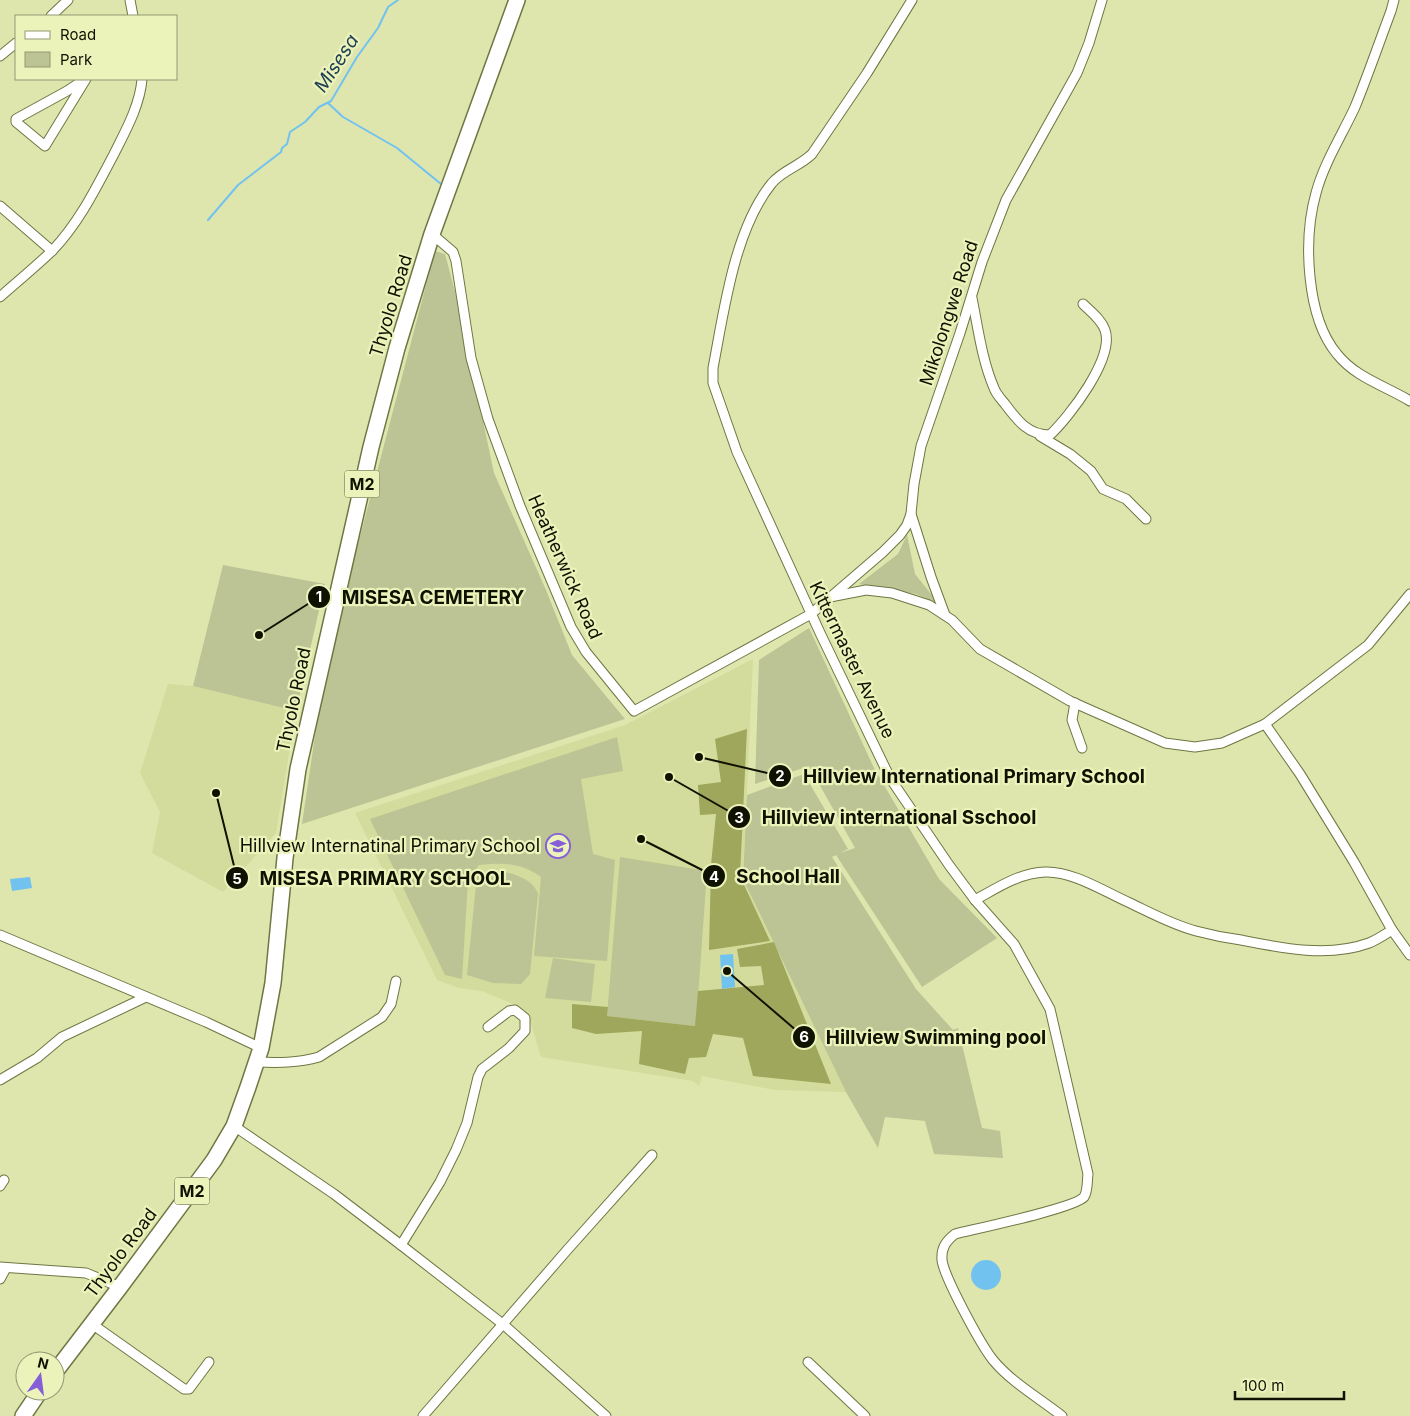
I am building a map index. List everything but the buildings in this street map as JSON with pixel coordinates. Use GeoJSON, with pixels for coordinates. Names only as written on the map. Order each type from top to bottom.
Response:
{"type":"FeatureCollection","features":[{"type":"Feature","properties":{"kind":"highway","name":"Thyolo Road"},"geometry":{"type":"LineString","coordinates":[[65,1359],[214,1160],[234,1126],[259,1056],[273,983],[285,858],[298,769],[372,439],[397,348],[432,234],[517,0]]}},
{"type":"Feature","properties":{"kind":"highway"},"geometry":{"type":"LineString","coordinates":[[28,1412],[34,1401]]}},
{"type":"Feature","properties":{"kind":"street"},"geometry":{"type":"LineString","coordinates":[[52,15],[68,0]]}},
{"type":"Feature","properties":{"kind":"street"},"geometry":{"type":"LineString","coordinates":[[130,0],[133,15]]}},
{"type":"Feature","properties":{"kind":"street","name":"Kittermaster Avenue"},"geometry":{"type":"LineString","coordinates":[[912,0],[867,73],[812,154],[802,163],[777,178],[765,192],[750,217],[730,280],[713,368],[713,383],[737,452],[811,614],[890,778],[975,900],[1014,944],[1050,1008],[1088,1174],[1086,1194],[1080,1200],[1057,1209],[955,1234],[945,1243],[942,1261],[955,1294],[993,1360],[1012,1378],[1062,1416]]}},
{"type":"Feature","properties":{"kind":"street","name":"Mikolongwe Road"},"geometry":{"type":"LineString","coordinates":[[811,614],[883,552],[907,525],[911,514],[921,446],[942,388],[982,262],[1006,200],[1077,73],[1089,43],[1102,0]]}},
{"type":"Feature","properties":{"kind":"street"},"geometry":{"type":"LineString","coordinates":[[1394,0],[1355,106],[1324,171],[1316,193],[1311,216],[1309,278],[1321,324],[1330,346],[1338,356],[1350,367],[1377,385],[1410,401]]}},
{"type":"Feature","properties":{"kind":"street"},"geometry":{"type":"LineString","coordinates":[[0,56],[15,44]]}},
{"type":"Feature","properties":{"kind":"street"},"geometry":{"type":"LineString","coordinates":[[84,80],[16,119],[16,122],[46,146],[85,80]]}},
{"type":"Feature","properties":{"kind":"street"},"geometry":{"type":"LineString","coordinates":[[0,297],[52,250],[74,224],[95,190],[133,114],[140,94],[142,80]]}},
{"type":"Feature","properties":{"kind":"street"},"geometry":{"type":"LineString","coordinates":[[0,206],[52,250]]}},
{"type":"Feature","properties":{"kind":"street","name":"Heatherwick Road"},"geometry":{"type":"LineString","coordinates":[[432,234],[453,252],[474,366],[488,419],[520,506],[571,627],[586,652],[634,712],[811,614]]}},
{"type":"Feature","properties":{"kind":"street"},"geometry":{"type":"LineString","coordinates":[[971,296],[995,391],[1019,423],[1070,454],[1091,471],[1103,489],[1126,499],[1146,519]]}},
{"type":"Feature","properties":{"kind":"street"},"geometry":{"type":"LineString","coordinates":[[1037,434],[1050,436],[1062,424],[1096,376],[1104,355],[1107,339],[1105,330],[1099,319],[1083,304]]}},
{"type":"Feature","properties":{"kind":"street"},"geometry":{"type":"LineString","coordinates":[[911,514],[945,615]]}},
{"type":"Feature","properties":{"kind":"street"},"geometry":{"type":"LineString","coordinates":[[829,597],[866,590],[892,593],[928,605],[952,620],[980,649],[1075,703],[1165,743],[1195,747],[1222,743],[1265,724],[1368,645],[1410,594]]}},
{"type":"Feature","properties":{"kind":"street"},"geometry":{"type":"LineString","coordinates":[[1075,703],[1072,720],[1082,748]]}},
{"type":"Feature","properties":{"kind":"street"},"geometry":{"type":"LineString","coordinates":[[1265,724],[1300,774],[1354,862],[1392,930],[1410,955]]}},
{"type":"Feature","properties":{"kind":"street"},"geometry":{"type":"LineString","coordinates":[[975,900],[1013,879],[1047,872],[1063,874],[1092,885],[1172,923],[1196,931],[1280,947],[1324,950],[1345,949],[1370,943],[1392,930]]}},
{"type":"Feature","properties":{"kind":"street"},"geometry":{"type":"LineString","coordinates":[[0,935],[206,1022],[259,1056],[283,1063],[319,1057],[382,1017],[391,1004],[396,981]]}},
{"type":"Feature","properties":{"kind":"street"},"geometry":{"type":"LineString","coordinates":[[0,1080],[37,1058],[62,1037],[146,997]]}},
{"type":"Feature","properties":{"kind":"street"},"geometry":{"type":"LineString","coordinates":[[401,1244],[440,1182],[456,1150],[467,1122],[482,1068],[509,1048],[525,1031],[525,1018],[515,1010],[509,1011],[488,1027]]}},
{"type":"Feature","properties":{"kind":"street"},"geometry":{"type":"LineString","coordinates":[[234,1126],[334,1194],[504,1324],[606,1416]]}},
{"type":"Feature","properties":{"kind":"street"},"geometry":{"type":"LineString","coordinates":[[423,1416],[652,1155]]}},
{"type":"Feature","properties":{"kind":"street"},"geometry":{"type":"LineString","coordinates":[[0,1279],[3,1267],[86,1273],[120,1287]]}},
{"type":"Feature","properties":{"kind":"street"},"geometry":{"type":"LineString","coordinates":[[92,1324],[184,1389],[189,1389],[209,1362]]}},
{"type":"Feature","properties":{"kind":"street"},"geometry":{"type":"LineString","coordinates":[[808,1362],[865,1416]]}},
{"type":"Feature","properties":{"kind":"shaded area","name":"Hillview Internatinal Primary School"},"geometry":{"type":"Polygon","coordinates":[[[753,659],[743,879],[846,1092],[775,1090],[702,1076],[699,1086],[693,1081],[541,1057],[529,1017],[513,1004],[482,991],[459,988],[437,980],[355,813],[625,725],[753,659]]]}},
{"type":"Feature","properties":{"kind":"shaded area"},"geometry":{"type":"Polygon","coordinates":[[[168,684],[193,686],[296,711],[276,833],[223,892],[152,853],[160,812],[140,773],[168,684]]]}},
{"type":"Feature","properties":{"kind":"shaded area"},"geometry":{"type":"Polygon","coordinates":[[[747,729],[740,876],[770,941],[709,950],[711,865],[716,814],[700,815],[698,785],[721,782],[715,739],[747,729]]]}},
{"type":"Feature","properties":{"kind":"shaded area"},"geometry":{"type":"Polygon","coordinates":[[[774,942],[831,1084],[753,1076],[743,1038],[713,1034],[706,1057],[689,1058],[685,1074],[639,1064],[642,1031],[596,1034],[572,1028],[572,1004],[608,1007],[607,1016],[695,1026],[698,991],[764,985],[761,966],[740,967],[737,949],[774,942]]]}},
{"type":"Feature","properties":{"kind":"green space"},"geometry":{"type":"Polygon","coordinates":[[[435,251],[445,254],[458,303],[494,473],[546,590],[572,655],[625,719],[302,824],[316,729],[342,605],[435,251]]]}},
{"type":"Feature","properties":{"kind":"green space"},"geometry":{"type":"Polygon","coordinates":[[[907,535],[915,574],[939,604],[916,594],[859,584],[898,554],[907,535]]]}},
{"type":"Feature","properties":{"kind":"green space"},"geometry":{"type":"Polygon","coordinates":[[[223,565],[325,584],[296,711],[193,686],[223,565]]]}},
{"type":"Feature","properties":{"kind":"green space"},"geometry":{"type":"Polygon","coordinates":[[[809,628],[874,768],[939,879],[997,938],[922,987],[836,855],[832,857],[916,989],[953,1030],[958,1028],[982,1128],[1000,1131],[1003,1158],[934,1154],[925,1121],[885,1117],[878,1148],[846,1092],[743,879],[747,795],[804,774],[848,849],[840,853],[855,848],[809,766],[755,784],[759,660],[809,628]]]}},
{"type":"Feature","properties":{"kind":"green space"},"geometry":{"type":"Polygon","coordinates":[[[617,737],[623,771],[581,779],[593,854],[615,860],[607,961],[534,956],[541,877],[519,866],[479,865],[468,880],[462,979],[445,975],[370,819],[617,737]]]}},
{"type":"Feature","properties":{"kind":"green space"},"geometry":{"type":"Polygon","coordinates":[[[620,857],[707,871],[696,1026],[607,1016],[620,857]]]}},
{"type":"Feature","properties":{"kind":"green space"},"geometry":{"type":"Polygon","coordinates":[[[498,871],[522,878],[532,884],[538,894],[530,974],[521,984],[493,983],[467,975],[477,875],[498,871]]]}},
{"type":"Feature","properties":{"kind":"green space"},"geometry":{"type":"Polygon","coordinates":[[[553,958],[595,964],[591,1002],[545,998],[553,958]]]}},
{"type":"Feature","properties":{"kind":"water"},"geometry":{"type":"Polygon","coordinates":[[[30,877],[32,888],[12,891],[10,879],[30,877]]]}},
{"type":"Feature","properties":{"kind":"water"},"geometry":{"type":"Polygon","coordinates":[[[733,954],[735,987],[722,989],[720,955],[733,954]]]}},
{"type":"Feature","properties":{"kind":"water"},"geometry":{"type":"Polygon","coordinates":[[[986,1260],[997,1264],[1001,1275],[997,1286],[986,1290],[975,1286],[971,1275],[975,1264],[986,1260]]]}},
{"type":"Feature","properties":{"kind":"waterway","name":"Misesa"},"geometry":{"type":"LineString","coordinates":[[208,220],[238,185],[281,152],[282,148],[287,144],[290,132],[305,122],[319,107],[331,101],[357,57],[378,28],[388,7],[398,0]]}},
{"type":"Feature","properties":{"kind":"waterway"},"geometry":{"type":"LineString","coordinates":[[328,103],[343,117],[397,148],[441,184]]}},
{"type":"Feature","properties":{"kind":"place","name":"MISESA CEMETERY"},"geometry":{"type":"Point","coordinates":[259,635]}},
{"type":"Feature","properties":{"kind":"place","name":"Hillview International Primary School"},"geometry":{"type":"Point","coordinates":[699,757]}},
{"type":"Feature","properties":{"kind":"place","name":"Hillview international Sschool"},"geometry":{"type":"Point","coordinates":[669,777]}},
{"type":"Feature","properties":{"kind":"place","name":"MISESA PRIMARY SCHOOL"},"geometry":{"type":"Point","coordinates":[216,793]}},
{"type":"Feature","properties":{"kind":"place","name":"School Hall"},"geometry":{"type":"Point","coordinates":[641,839]}},
{"type":"Feature","properties":{"kind":"place","name":"Hillview Internatinal Primary School"},"geometry":{"type":"Point","coordinates":[558,846]}},
{"type":"Feature","properties":{"kind":"place","name":"Hillview Swimming pool"},"geometry":{"type":"Point","coordinates":[727,971]}}]}
